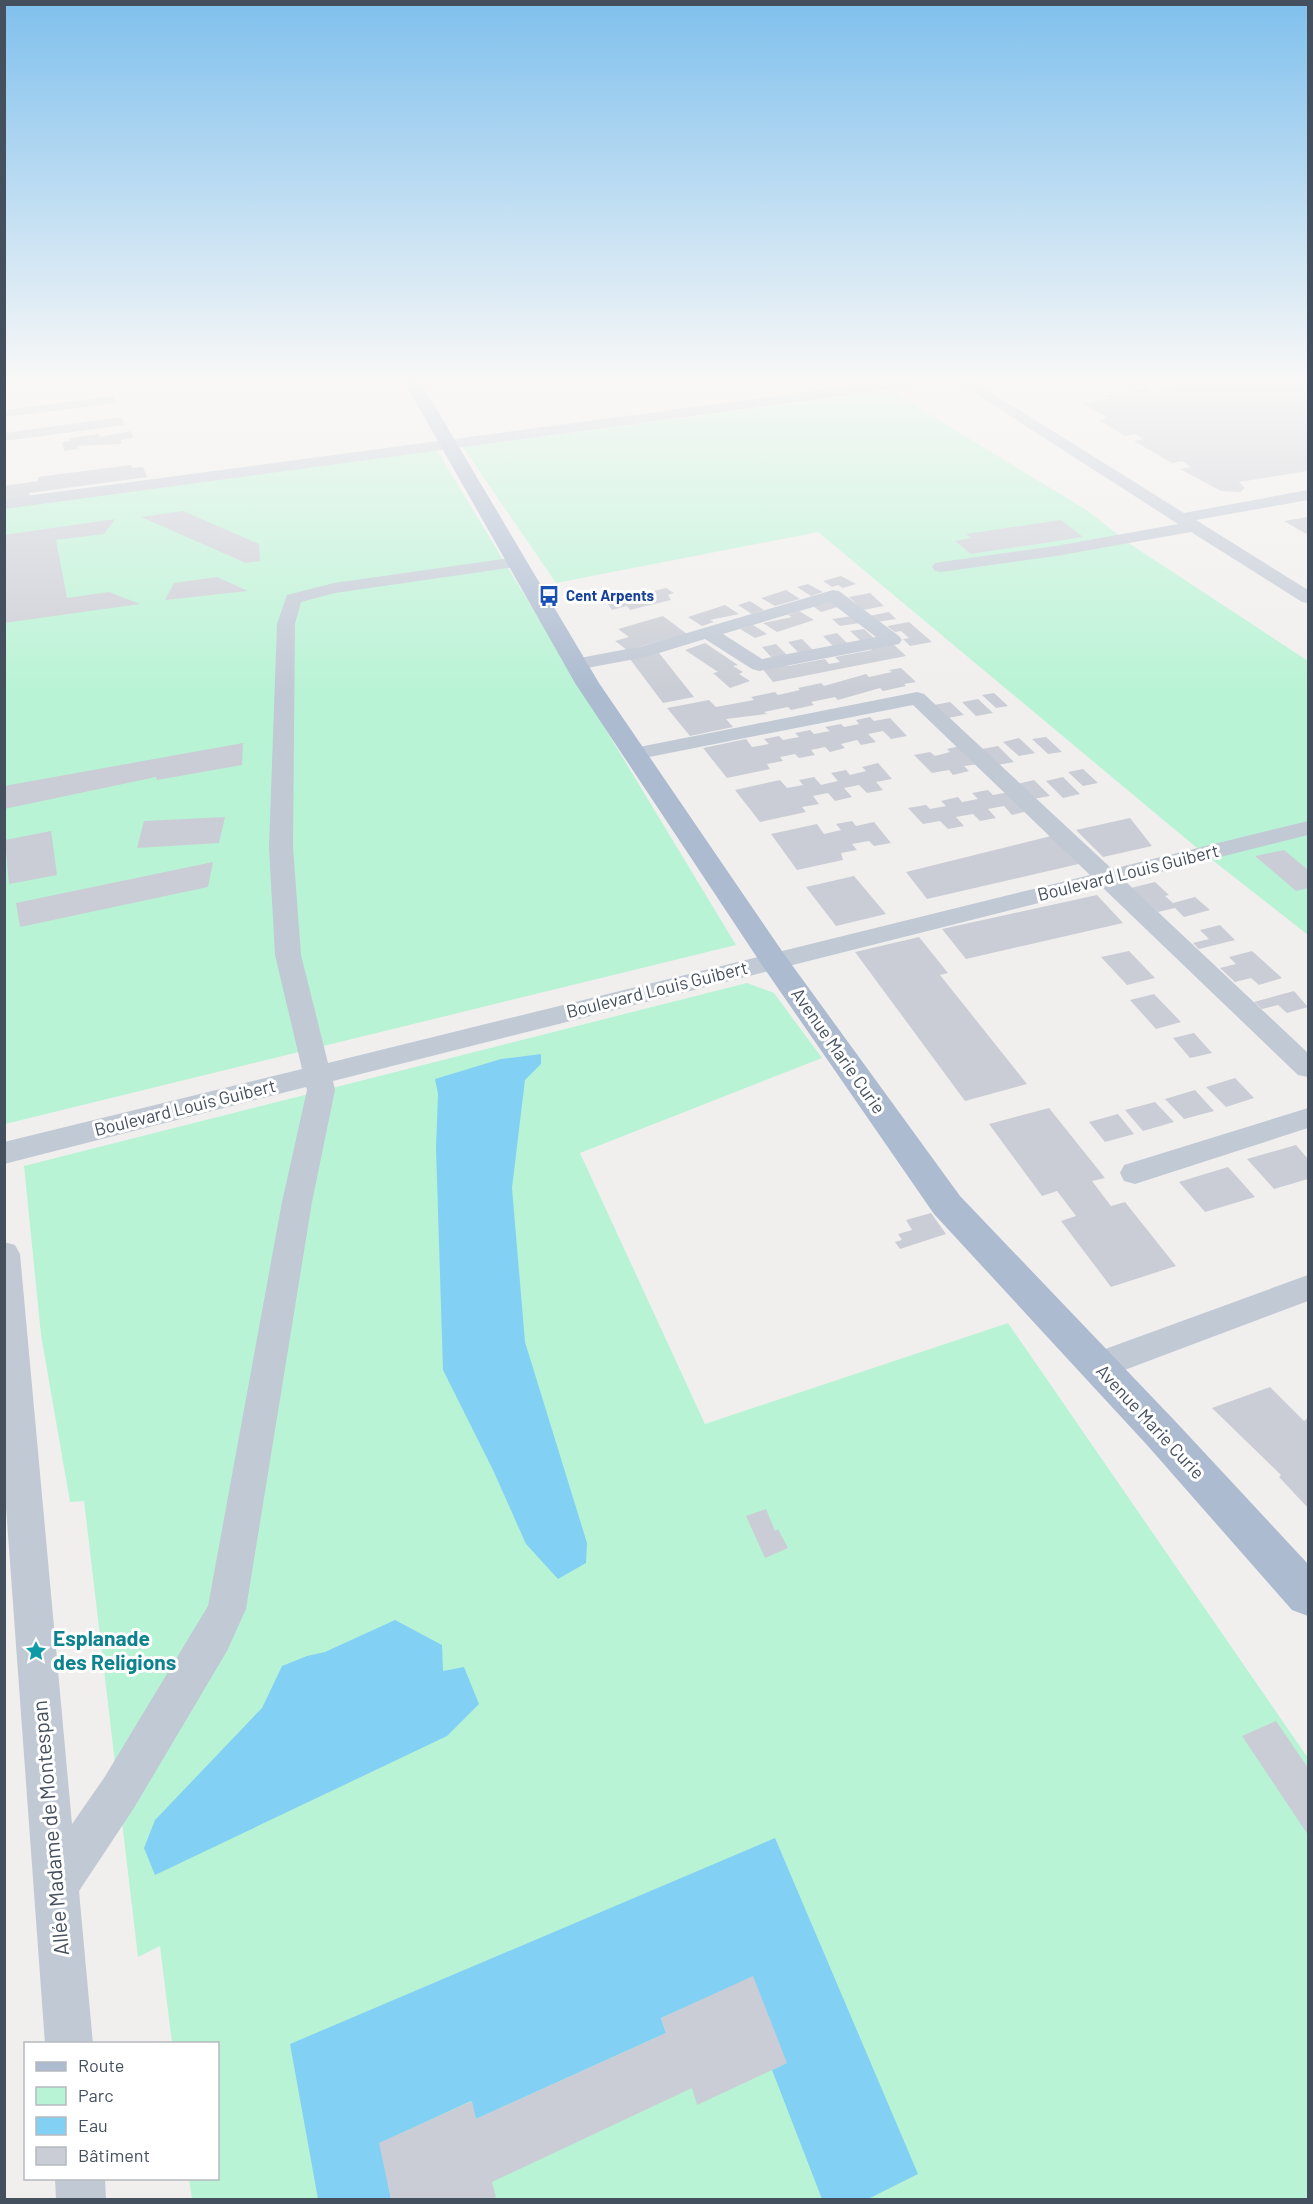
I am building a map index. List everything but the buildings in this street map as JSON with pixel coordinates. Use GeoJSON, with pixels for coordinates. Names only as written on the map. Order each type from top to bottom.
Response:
{"type":"FeatureCollection","features":[{"type":"Feature","properties":{"kind":"main road","name":"Avenue Marie Curie"},"geometry":{"type":"LineString","coordinates":[[473,486],[576,664],[634,754],[774,961],[947,1205],[1308,1595]]}},
{"type":"Feature","properties":{"kind":"street"},"geometry":{"type":"LineString","coordinates":[[4,504],[141,486]]}},
{"type":"Feature","properties":{"kind":"street"},"geometry":{"type":"LineString","coordinates":[[4,512],[195,486]]}},
{"type":"Feature","properties":{"kind":"street"},"geometry":{"type":"LineString","coordinates":[[1130,486],[1308,598]]}},
{"type":"Feature","properties":{"kind":"street"},"geometry":{"type":"LineString","coordinates":[[941,567],[1056,551],[1308,495]]}},
{"type":"Feature","properties":{"kind":"street"},"geometry":{"type":"LineString","coordinates":[[56,1886],[119,1793],[213,1638],[227,1609],[297,1202],[321,1090],[288,955],[281,847],[286,624],[294,595],[517,562]]}},
{"type":"Feature","properties":{"kind":"street"},"geometry":{"type":"LineString","coordinates":[[576,664],[646,651],[833,595],[892,639],[759,665],[708,633]]}},
{"type":"Feature","properties":{"kind":"street"},"geometry":{"type":"LineString","coordinates":[[634,754],[917,698],[1308,1068]]}},
{"type":"Feature","properties":{"kind":"street","name":"Boulevard Louis Guibert"},"geometry":{"type":"LineString","coordinates":[[4,1153],[1308,828]]}},
{"type":"Feature","properties":{"kind":"street"},"geometry":{"type":"LineString","coordinates":[[1135,1173],[1308,1118]]}},
{"type":"Feature","properties":{"kind":"street","name":"Allée Madame de Montespan"},"geometry":{"type":"LineString","coordinates":[[4,1254],[69,2042]]}},
{"type":"Feature","properties":{"kind":"street"},"geometry":{"type":"LineString","coordinates":[[1098,1366],[1308,1288]]}},
{"type":"Feature","properties":{"kind":"street"},"geometry":{"type":"LineString","coordinates":[[80,2180],[81,2199]]}},
{"type":"Feature","properties":{"kind":"green space"},"geometry":{"type":"Polygon","coordinates":[[[103,486],[459,486],[736,945],[5,1124],[4,499],[103,486]]]}},
{"type":"Feature","properties":{"kind":"green space"},"geometry":{"type":"Polygon","coordinates":[[[490,486],[1047,486],[1088,511],[1130,544],[1308,661],[1308,935],[1197,848],[818,532],[556,583],[490,486]]]}},
{"type":"Feature","properties":{"kind":"green space"},"geometry":{"type":"Polygon","coordinates":[[[747,983],[774,993],[822,1058],[580,1153],[705,1424],[1008,1323],[1308,1758],[1308,2199],[192,2199],[189,2180],[219,2180],[219,2042],[172,2042],[160,1946],[138,1957],[84,1501],[70,1502],[41,1335],[24,1166],[747,983]]]}},
{"type":"Feature","properties":{"kind":"water"},"geometry":{"type":"Polygon","coordinates":[[[541,1054],[541,1064],[525,1080],[512,1188],[525,1342],[587,1543],[586,1563],[558,1579],[526,1544],[493,1470],[443,1370],[436,1148],[438,1094],[435,1079],[501,1059],[541,1054]]]}},
{"type":"Feature","properties":{"kind":"water"},"geometry":{"type":"Polygon","coordinates":[[[395,1620],[442,1645],[443,1671],[464,1667],[479,1704],[447,1736],[155,1875],[144,1848],[155,1820],[262,1708],[282,1666],[325,1652],[395,1620]]]}},
{"type":"Feature","properties":{"kind":"water"},"geometry":{"type":"Polygon","coordinates":[[[775,1838],[918,2174],[868,2199],[822,2199],[772,2070],[786,2063],[753,1977],[661,2018],[666,2033],[476,2119],[471,2101],[380,2143],[391,2199],[318,2199],[290,2044],[775,1838]]]}},
{"type":"Feature","properties":{"kind":"place","name":"Cent Arpents"},"geometry":{"type":"Point","coordinates":[549,596]}},
{"type":"Feature","properties":{"kind":"place","name":"Esplanade des Religions"},"geometry":{"type":"Point","coordinates":[36,1651]}}]}
